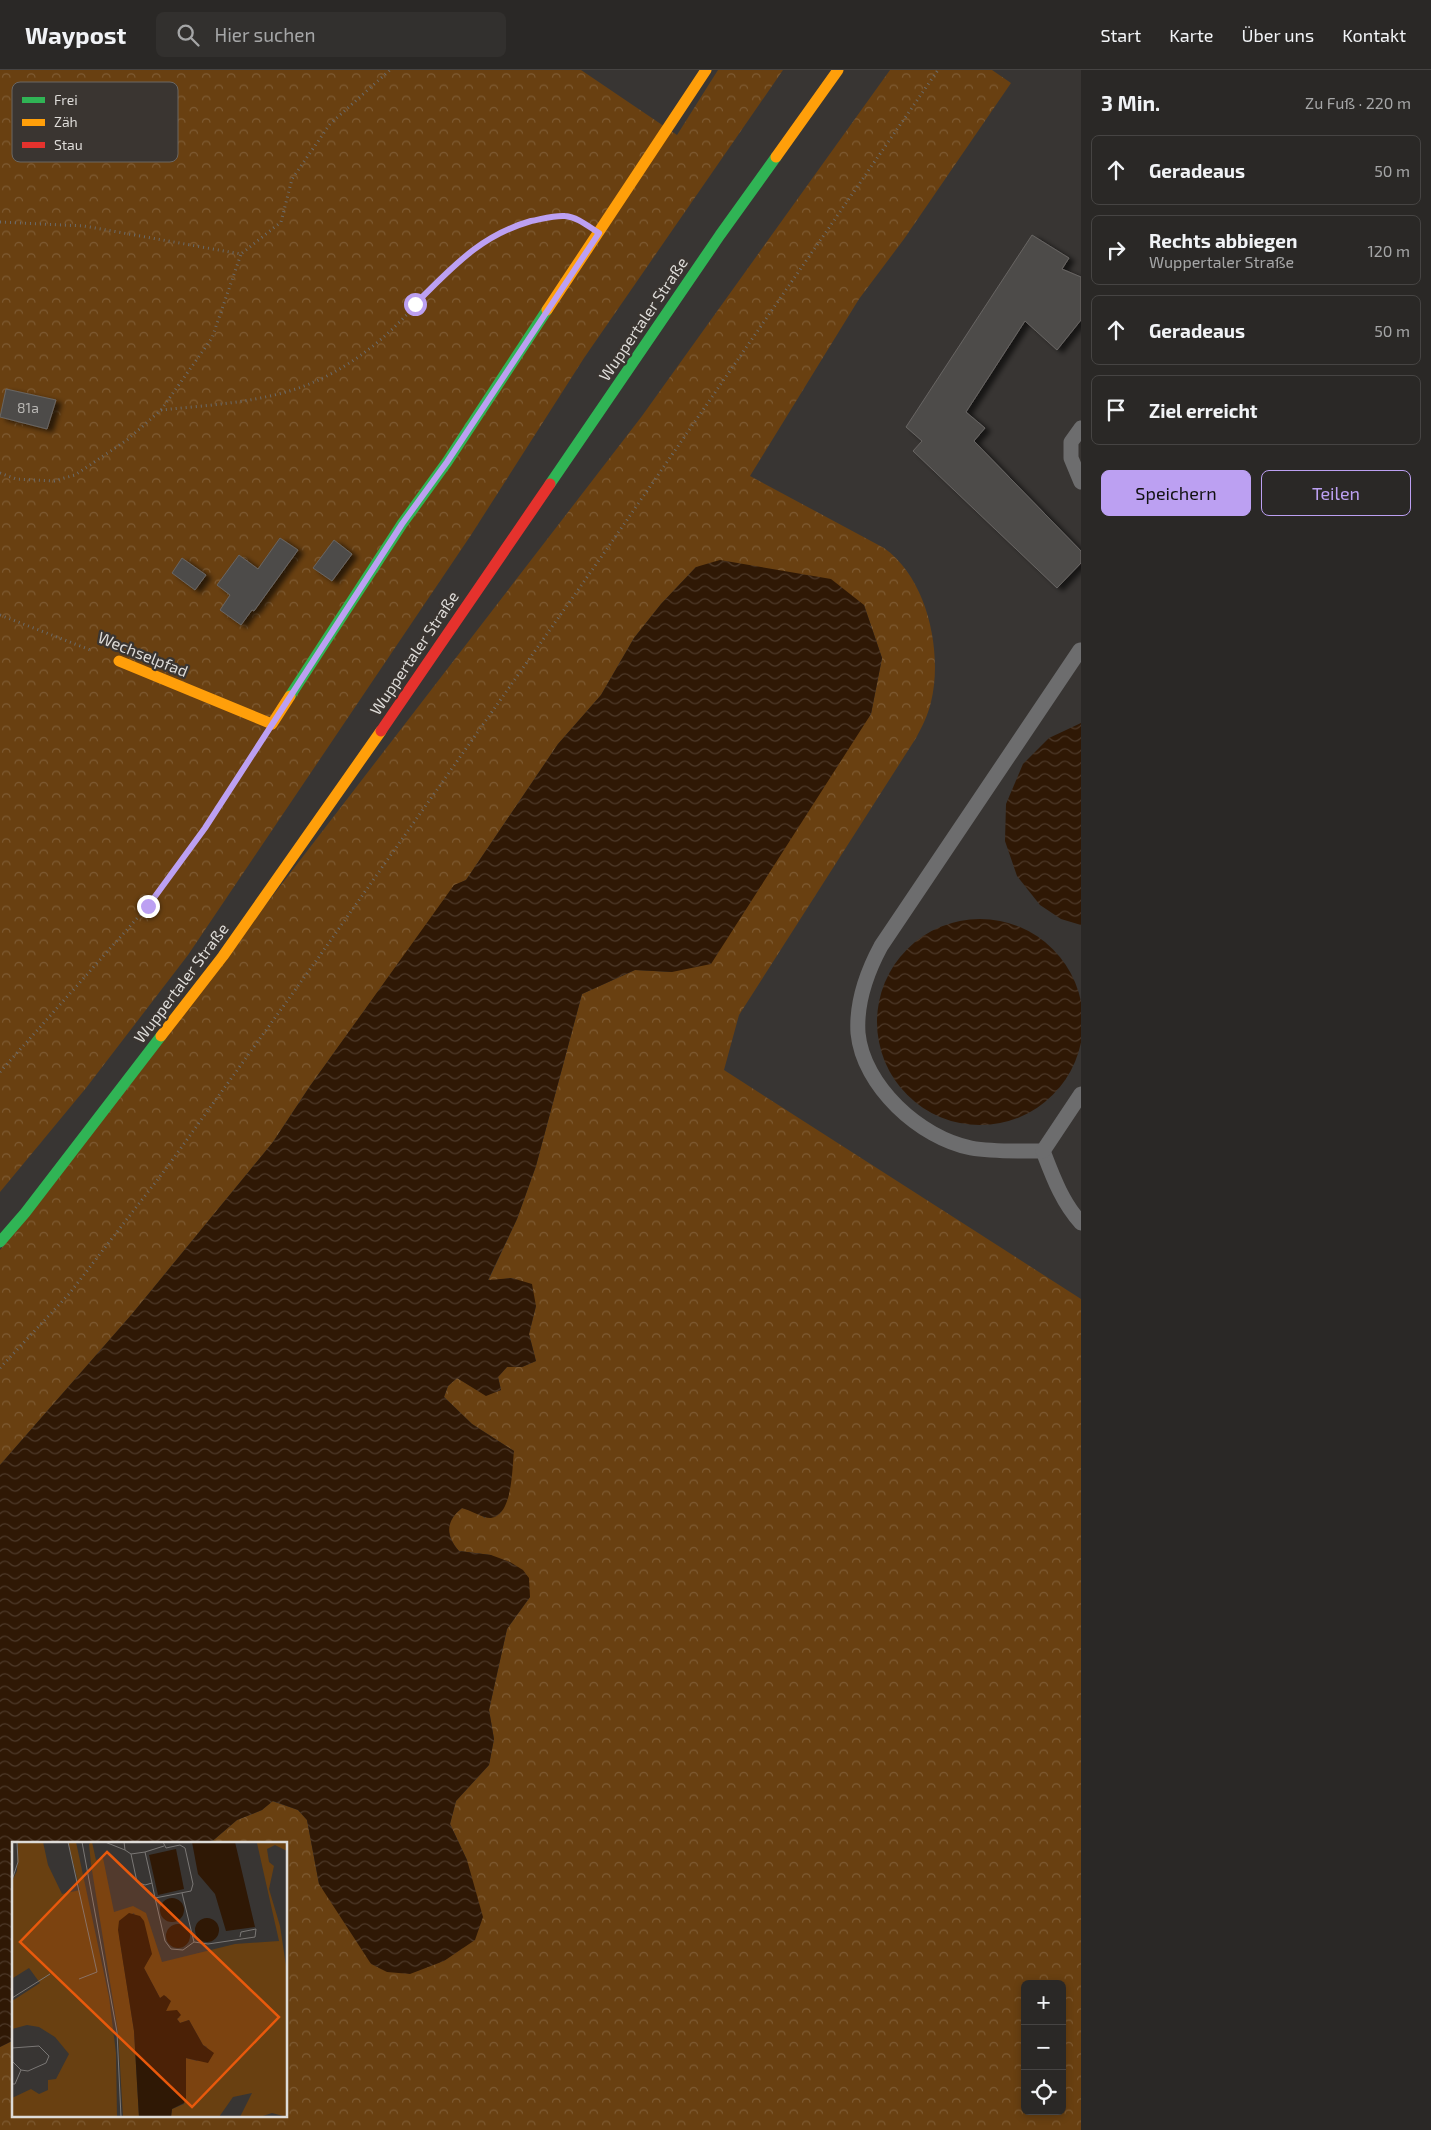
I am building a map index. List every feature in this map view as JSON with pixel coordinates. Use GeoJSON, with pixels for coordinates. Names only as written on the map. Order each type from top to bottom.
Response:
{"type":"FeatureCollection","features":[{"type":"Feature","properties":{"kind":"street"},"geometry":{"type":"LineString","coordinates":[[272,724],[402,524],[447,462],[706,70]]}},
{"type":"Feature","properties":{"kind":"street","name":"Wuppertaler Straße"},"geometry":{"type":"LineString","coordinates":[[0,1242],[25,1213],[229,948],[335,799],[720,235],[838,70]]}},
{"type":"Feature","properties":{"kind":"street","name":"Wechselpfad"},"geometry":{"type":"LineString","coordinates":[[119,661],[272,724]]}},
{"type":"Feature","properties":{"kind":"lane"},"geometry":{"type":"LineString","coordinates":[[1081,428],[1072,442],[1071,458],[1081,482]]}},
{"type":"Feature","properties":{"kind":"lane"},"geometry":{"type":"LineString","coordinates":[[1043,1151],[970,1148],[926,1130],[910,1119],[881,1088],[871,1071],[862,1051],[858,1032],[859,1010],[870,967],[882,946],[1081,650]]}},
{"type":"Feature","properties":{"kind":"lane"},"geometry":{"type":"LineString","coordinates":[[1043,1151],[1081,1094]]}},
{"type":"Feature","properties":{"kind":"lane"},"geometry":{"type":"LineString","coordinates":[[1043,1151],[1056,1186],[1081,1223]]}},
{"type":"Feature","properties":{"kind":"path"},"geometry":{"type":"LineString","coordinates":[[0,473],[16,479],[54,481],[75,475],[127,440],[162,410],[212,338],[241,254],[281,222],[292,178],[330,124],[390,70]]}},
{"type":"Feature","properties":{"kind":"path"},"geometry":{"type":"LineString","coordinates":[[0,1368],[69,1294],[200,1121],[602,556],[938,70]]}},
{"type":"Feature","properties":{"kind":"path"},"geometry":{"type":"LineString","coordinates":[[162,410],[215,404],[281,393],[315,382],[369,349],[388,334],[454,266],[480,244],[504,231],[540,219],[566,216],[578,220],[599,233]]}},
{"type":"Feature","properties":{"kind":"path"},"geometry":{"type":"LineString","coordinates":[[0,222],[84,226],[241,254]]}},
{"type":"Feature","properties":{"kind":"path","name":"Wechselpfad"},"geometry":{"type":"LineString","coordinates":[[0,615],[119,661]]}},
{"type":"Feature","properties":{"kind":"path"},"geometry":{"type":"LineString","coordinates":[[0,1072],[148,906],[205,828],[272,724]]}},
{"type":"Feature","properties":{"kind":"green space"},"geometry":{"type":"Polygon","coordinates":[[[0,70],[581,70],[677,135],[718,70],[783,70],[584,358],[471,535],[188,955],[86,1088],[0,1192],[0,70]]]}},
{"type":"Feature","properties":{"kind":"green space"},"geometry":{"type":"Polygon","coordinates":[[[890,70],[992,70],[1011,83],[904,239],[859,299],[750,476],[884,548],[899,562],[912,578],[921,597],[933,640],[935,662],[931,702],[923,725],[739,1015],[724,1070],[1081,1299],[1081,2130],[0,2130],[0,2047],[12,2041],[12,2118],[288,2118],[288,1842],[211,1842],[237,1820],[262,1810],[272,1801],[298,1810],[307,1820],[319,1884],[467,1860],[450,1824],[456,1801],[489,1765],[494,1739],[489,1710],[507,1629],[530,1597],[491,1555],[459,1551],[451,1539],[449,1534],[450,1523],[456,1513],[462,1508],[476,1512],[485,1518],[514,1451],[472,1424],[444,1397],[448,1386],[457,1378],[486,1395],[501,1390],[498,1377],[507,1367],[522,1367],[536,1361],[529,1334],[536,1306],[512,1278],[488,1281],[517,1219],[536,1166],[582,994],[635,970],[672,972],[871,714],[882,658],[864,605],[696,567],[661,604],[634,638],[601,695],[558,744],[466,880],[454,886],[310,1086],[273,1142],[132,1314],[0,1465],[0,1250],[642,416],[890,70]]]}},
{"type":"Feature","properties":{"kind":"water"},"geometry":{"type":"Polygon","coordinates":[[[720,560],[831,579],[864,605],[882,658],[871,714],[711,964],[672,972],[635,970],[582,994],[536,1166],[517,1219],[488,1280],[512,1278],[532,1284],[536,1306],[529,1334],[536,1361],[522,1367],[507,1367],[498,1377],[501,1390],[486,1396],[457,1378],[448,1386],[444,1397],[472,1424],[514,1451],[512,1479],[504,1509],[498,1515],[491,1518],[462,1508],[450,1523],[451,1539],[459,1551],[491,1555],[510,1562],[523,1570],[529,1578],[530,1597],[507,1629],[489,1710],[494,1739],[489,1765],[456,1801],[450,1824],[467,1860],[483,1917],[475,1940],[444,1961],[410,1974],[387,1972],[371,1964],[319,1884],[307,1820],[298,1810],[273,1801],[262,1810],[237,1820],[211,1842],[12,1842],[12,2041],[0,2047],[0,1465],[132,1314],[273,1142],[310,1086],[454,885],[466,880],[558,744],[601,695],[634,638],[661,604],[696,567],[720,560]]]}},
{"type":"Feature","properties":{"kind":"water"},"geometry":{"type":"Polygon","coordinates":[[[1081,723],[1081,925],[1061,919],[1040,905],[1017,876],[1005,841],[1006,804],[1023,764],[1049,738],[1081,723]]]}},
{"type":"Feature","properties":{"kind":"water"},"geometry":{"type":"Polygon","coordinates":[[[970,919],[990,919],[1020,926],[1046,942],[1060,956],[1076,982],[1083,1012],[1083,1032],[1076,1062],[1060,1088],[1046,1102],[1020,1118],[990,1125],[970,1125],[940,1118],[914,1102],[900,1088],[884,1062],[877,1032],[877,1012],[884,982],[900,956],[914,942],[940,926],[970,919]]]}},
{"type":"Feature","properties":{"kind":"building"},"geometry":{"type":"Polygon","coordinates":[[[1032,235],[1069,258],[1062,269],[1081,277],[1081,320],[1057,350],[1025,321],[966,412],[985,428],[974,441],[1081,551],[1081,563],[1057,588],[913,451],[922,441],[906,427],[1032,235]]]}},
{"type":"Feature","properties":{"kind":"building"},"geometry":{"type":"Polygon","coordinates":[[[6,389],[56,400],[47,429],[0,417],[6,389]]]}},
{"type":"Feature","properties":{"kind":"building"},"geometry":{"type":"Polygon","coordinates":[[[280,538],[298,550],[254,611],[252,610],[241,625],[220,610],[230,595],[217,585],[239,555],[258,569],[280,538]]]}},
{"type":"Feature","properties":{"kind":"building"},"geometry":{"type":"Polygon","coordinates":[[[334,540],[352,554],[332,581],[313,568],[334,540]]]}},
{"type":"Feature","properties":{"kind":"building"},"geometry":{"type":"Polygon","coordinates":[[[182,558],[206,575],[195,590],[172,573],[182,558]]]}},
{"type":"Feature","properties":{"kind":"traffic: fast"},"geometry":{"type":"LineString","coordinates":[[550,484],[720,235],[776,157]]}},
{"type":"Feature","properties":{"kind":"traffic: fast"},"geometry":{"type":"LineString","coordinates":[[290,696],[402,524],[447,462],[547,310]]}},
{"type":"Feature","properties":{"kind":"traffic: fast"},"geometry":{"type":"LineString","coordinates":[[0,1242],[25,1213],[161,1036]]}},
{"type":"Feature","properties":{"kind":"traffic: slow"},"geometry":{"type":"LineString","coordinates":[[547,310],[706,70]]}},
{"type":"Feature","properties":{"kind":"traffic: slow"},"geometry":{"type":"LineString","coordinates":[[776,157],[838,70]]}},
{"type":"Feature","properties":{"kind":"traffic: slow"},"geometry":{"type":"LineString","coordinates":[[119,661],[272,724],[290,696]]}},
{"type":"Feature","properties":{"kind":"traffic: slow"},"geometry":{"type":"LineString","coordinates":[[161,1036],[223,956],[381,731]]}},
{"type":"Feature","properties":{"kind":"traffic: jam"},"geometry":{"type":"LineString","coordinates":[[381,731],[550,484]]}},
{"type":"Feature","properties":{"kind":"route"},"geometry":{"type":"LineString","coordinates":[[148,906],[205,828],[402,524],[447,462],[599,233],[578,220],[566,216],[540,219],[517,225],[497,233],[480,244],[415,304]]}}]}
